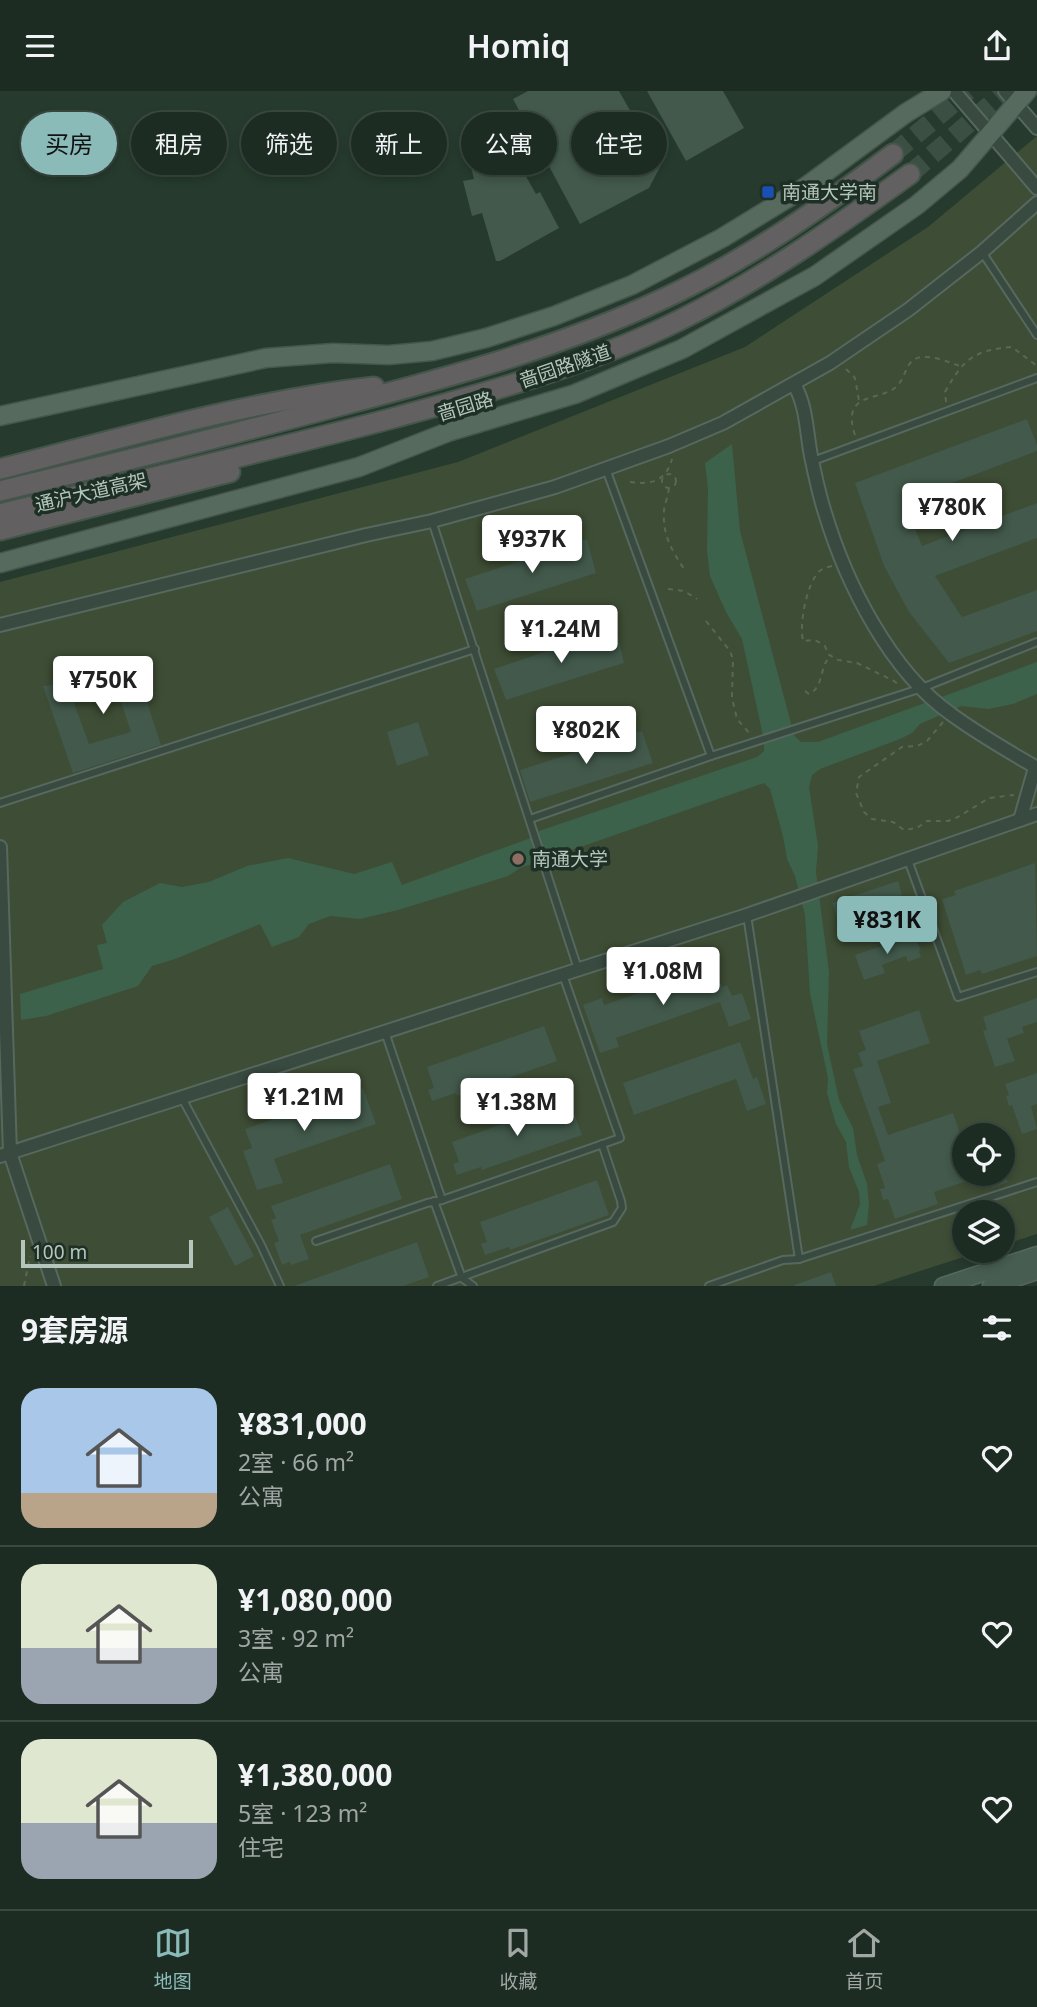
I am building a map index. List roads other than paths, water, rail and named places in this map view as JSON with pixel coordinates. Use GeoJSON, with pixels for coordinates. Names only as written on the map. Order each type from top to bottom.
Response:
{"type":"FeatureCollection","features":[{"type":"Feature","properties":{"kind":"highway","name":"啬园路隧道"},"geometry":{"type":"LineString","coordinates":[[178,449],[520,356],[594,328],[667,297],[735,261],[816,212],[893,154]]}},
{"type":"Feature","properties":{"kind":"highway","name":"啬园路隧道"},"geometry":{"type":"LineString","coordinates":[[182,470],[472,397],[606,352],[676,322],[758,279],[910,174]]}},
{"type":"Feature","properties":{"kind":"highway"},"geometry":{"type":"LineString","coordinates":[[0,469],[168,426],[324,393],[437,380]]}},
{"type":"Feature","properties":{"kind":"highway"},"geometry":{"type":"LineString","coordinates":[[0,530],[348,440],[472,397]]}},
{"type":"Feature","properties":{"kind":"highway","name":"通沪大道高架"},"geometry":{"type":"LineString","coordinates":[[0,491],[178,449]]}},
{"type":"Feature","properties":{"kind":"highway","name":"通沪大道高架"},"geometry":{"type":"LineString","coordinates":[[0,514],[182,470]]}},
{"type":"Feature","properties":{"kind":"main road"},"geometry":{"type":"LineString","coordinates":[[0,416],[266,358],[333,353],[389,355],[432,351],[485,338],[554,316],[632,285],[722,238],[804,188],[906,113],[942,91]]}},
{"type":"Feature","properties":{"kind":"main road","name":"啬园路"},"geometry":{"type":"LineString","coordinates":[[0,563],[359,467],[448,432],[575,394],[670,354],[815,276],[884,229],[960,169],[991,135],[1016,95]]}},
{"type":"Feature","properties":{"kind":"main road"},"geometry":{"type":"LineString","coordinates":[[943,1286],[1037,1255]]}},
{"type":"Feature","properties":{"kind":"main road"},"geometry":{"type":"LineString","coordinates":[[991,1286],[1037,1271]]}},
{"type":"Feature","properties":{"kind":"street"},"geometry":{"type":"LineString","coordinates":[[954,91],[1037,188]]}},
{"type":"Feature","properties":{"kind":"street"},"geometry":{"type":"LineString","coordinates":[[1016,95],[1037,128]]}},
{"type":"Feature","properties":{"kind":"street"},"geometry":{"type":"LineString","coordinates":[[0,625],[432,521],[555,487],[669,446],[723,423],[836,359],[908,310],[982,252],[1037,203]]}},
{"type":"Feature","properties":{"kind":"street"},"geometry":{"type":"LineString","coordinates":[[794,384],[803,400],[825,513],[842,561],[880,638],[925,692],[950,714],[1036,768],[1020,820]]}},
{"type":"Feature","properties":{"kind":"street"},"geometry":{"type":"LineString","coordinates":[[5,1155],[747,915],[1037,814]]}},
{"type":"Feature","properties":{"kind":"street"},"geometry":{"type":"LineString","coordinates":[[0,847],[5,1155],[40,1240],[54,1286]]}},
{"type":"Feature","properties":{"kind":"lane"},"geometry":{"type":"LineString","coordinates":[[982,252],[1037,335]]}},
{"type":"Feature","properties":{"kind":"lane"},"geometry":{"type":"LineString","coordinates":[[813,461],[1037,378]]}},
{"type":"Feature","properties":{"kind":"lane"},"geometry":{"type":"LineString","coordinates":[[606,468],[711,756]]}},
{"type":"Feature","properties":{"kind":"lane"},"geometry":{"type":"LineString","coordinates":[[432,521],[578,969]]}},
{"type":"Feature","properties":{"kind":"lane"},"geometry":{"type":"LineString","coordinates":[[530,819],[711,756],[907,693],[925,692],[1037,642]]}},
{"type":"Feature","properties":{"kind":"lane"},"geometry":{"type":"LineString","coordinates":[[0,803],[475,649]]}},
{"type":"Feature","properties":{"kind":"lane"},"geometry":{"type":"LineString","coordinates":[[908,859],[958,997],[1037,972]]}},
{"type":"Feature","properties":{"kind":"lane"},"geometry":{"type":"LineString","coordinates":[[747,915],[799,1259]]}},
{"type":"Feature","properties":{"kind":"lane"},"geometry":{"type":"LineString","coordinates":[[316,1241],[620,1138],[563,975]]}},
{"type":"Feature","properties":{"kind":"lane"},"geometry":{"type":"LineString","coordinates":[[385,1032],[442,1200]]}},
{"type":"Feature","properties":{"kind":"lane"},"geometry":{"type":"LineString","coordinates":[[182,1098],[261,1245],[280,1286]]}},
{"type":"Feature","properties":{"kind":"lane"},"geometry":{"type":"LineString","coordinates":[[438,1286],[613,1222],[622,1208],[602,1144]]}},
{"type":"Feature","properties":{"kind":"lane"},"geometry":{"type":"LineString","coordinates":[[709,1286],[783,1260],[799,1259],[1037,1182]]}},
{"type":"Feature","properties":{"kind":"lane"},"geometry":{"type":"LineString","coordinates":[[434,1201],[462,1277],[473,1286]]}},
{"type":"Feature","properties":{"kind":"tunnel"},"geometry":{"type":"LineString","coordinates":[[893,154],[968,91]]}},
{"type":"Feature","properties":{"kind":"tunnel"},"geometry":{"type":"LineString","coordinates":[[910,174],[1006,91]]}},
{"type":"Feature","properties":{"kind":"place","name":"南通大学南"},"geometry":{"type":"Point","coordinates":[768,192]}},
{"type":"Feature","properties":{"kind":"place","name":"南通大学"},"geometry":{"type":"Point","coordinates":[518,859]}}]}
